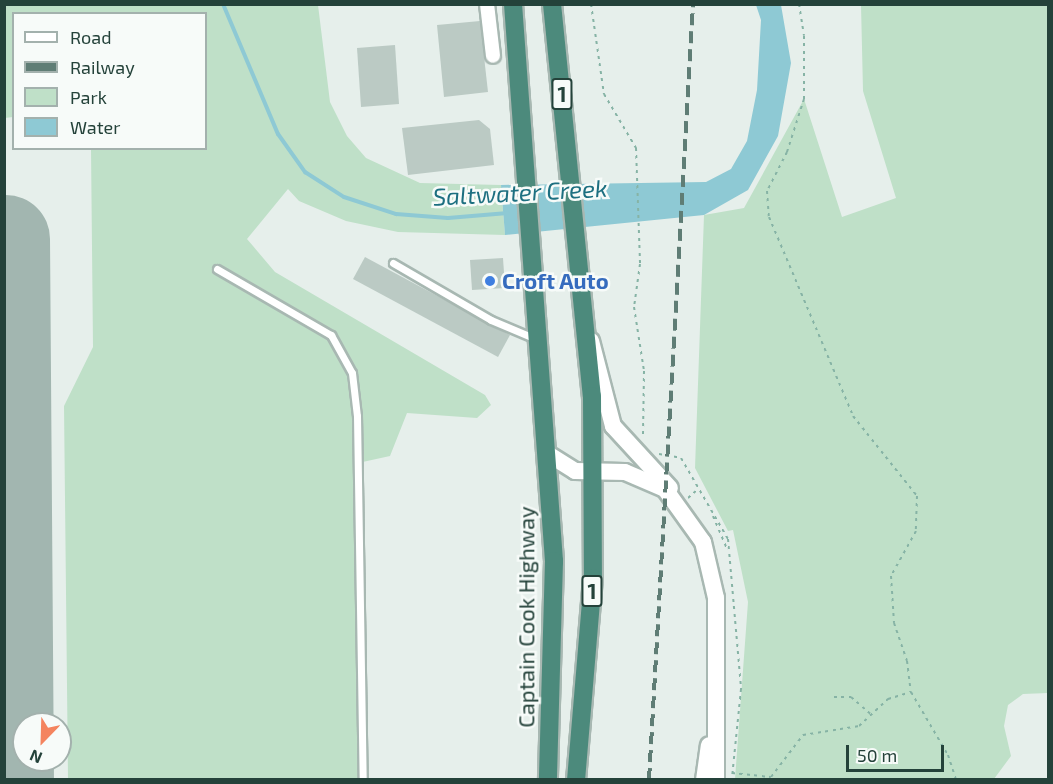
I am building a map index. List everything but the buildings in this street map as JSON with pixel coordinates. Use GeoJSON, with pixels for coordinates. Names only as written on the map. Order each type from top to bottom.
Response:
{"type":"FeatureCollection","features":[{"type":"Feature","properties":{"kind":"highway","name":"1"},"geometry":{"type":"LineString","coordinates":[[513,4],[549,454]]}},
{"type":"Feature","properties":{"kind":"highway","name":"1"},"geometry":{"type":"LineString","coordinates":[[552,4],[588,330],[594,473],[591,622],[576,780]]}},
{"type":"Feature","properties":{"kind":"highway","name":"Captain Cook Highway"},"geometry":{"type":"LineString","coordinates":[[548,780],[554,639],[549,454]]}},
{"type":"Feature","properties":{"kind":"street"},"geometry":{"type":"LineString","coordinates":[[487,4],[493,57]]}},
{"type":"Feature","properties":{"kind":"street"},"geometry":{"type":"LineString","coordinates":[[588,330],[614,426],[666,480],[677,502],[703,542],[714,576],[716,780]]}},
{"type":"Feature","properties":{"kind":"street"},"geometry":{"type":"LineString","coordinates":[[549,454],[566,468],[594,473],[632,474],[665,489],[677,502]]}},
{"type":"Feature","properties":{"kind":"street"},"geometry":{"type":"LineString","coordinates":[[704,780],[717,704]]}},
{"type":"Feature","properties":{"kind":"lane"},"geometry":{"type":"LineString","coordinates":[[393,263],[491,320],[540,340]]}},
{"type":"Feature","properties":{"kind":"lane"},"geometry":{"type":"LineString","coordinates":[[217,269],[331,335],[352,373],[357,416],[363,780]]}},
{"type":"Feature","properties":{"kind":"path"},"geometry":{"type":"LineString","coordinates":[[591,4],[604,94],[631,133],[636,165],[639,231],[634,307],[645,378],[643,439]]}},
{"type":"Feature","properties":{"kind":"path"},"geometry":{"type":"LineString","coordinates":[[799,4],[804,36],[804,99],[787,152],[767,191],[769,217],[854,416],[917,496],[916,531],[891,576],[894,623],[907,661],[911,692],[948,755],[956,780]]}},
{"type":"Feature","properties":{"kind":"path"},"geometry":{"type":"LineString","coordinates":[[650,452],[681,458],[728,550]]}},
{"type":"Feature","properties":{"kind":"path"},"geometry":{"type":"LineString","coordinates":[[712,516],[728,539],[735,587],[735,658],[741,689],[731,780]]}},
{"type":"Feature","properties":{"kind":"path"},"geometry":{"type":"LineString","coordinates":[[732,773],[771,777],[803,735],[859,726],[873,716],[888,699],[911,692]]}},
{"type":"Feature","properties":{"kind":"path"},"geometry":{"type":"LineString","coordinates":[[834,696],[850,697],[873,716]]}},
{"type":"Feature","properties":{"kind":"green space"},"geometry":{"type":"Polygon","coordinates":[[[4,5],[318,5],[330,102],[347,136],[366,158],[420,183],[501,185],[505,235],[398,232],[346,221],[299,201],[288,189],[247,239],[275,272],[485,395],[491,405],[477,418],[407,413],[390,456],[358,463],[363,779],[68,779],[68,772],[72,772],[72,712],[67,712],[64,406],[93,347],[91,150],[207,150],[207,12],[12,12],[12,117],[5,118],[4,5]]]}},
{"type":"Feature","properties":{"kind":"green space"},"geometry":{"type":"Polygon","coordinates":[[[861,5],[1048,5],[1048,693],[1023,694],[1008,705],[1004,726],[1011,756],[994,779],[735,779],[748,602],[733,530],[728,531],[695,468],[704,215],[744,208],[804,99],[842,217],[896,198],[863,91],[861,5]]]}},
{"type":"Feature","properties":{"kind":"water"},"geometry":{"type":"Polygon","coordinates":[[[756,5],[781,5],[791,63],[778,136],[748,190],[704,215],[505,235],[501,185],[706,182],[731,169],[747,141],[757,90],[761,20],[756,5]]]}},
{"type":"Feature","properties":{"kind":"waterway","name":"Saltwater Creek"},"geometry":{"type":"LineString","coordinates":[[223,4],[278,134],[305,172],[344,197],[396,214],[448,218],[508,213]]}},
{"type":"Feature","properties":{"kind":"runway"},"geometry":{"type":"LineString","coordinates":[[6,239],[10,780]]}},
{"type":"Feature","properties":{"kind":"railway"},"geometry":{"type":"LineString","coordinates":[[649,780],[693,4]]}},
{"type":"Feature","properties":{"kind":"place","name":"Croft Auto"},"geometry":{"type":"Point","coordinates":[490,281]}}]}
